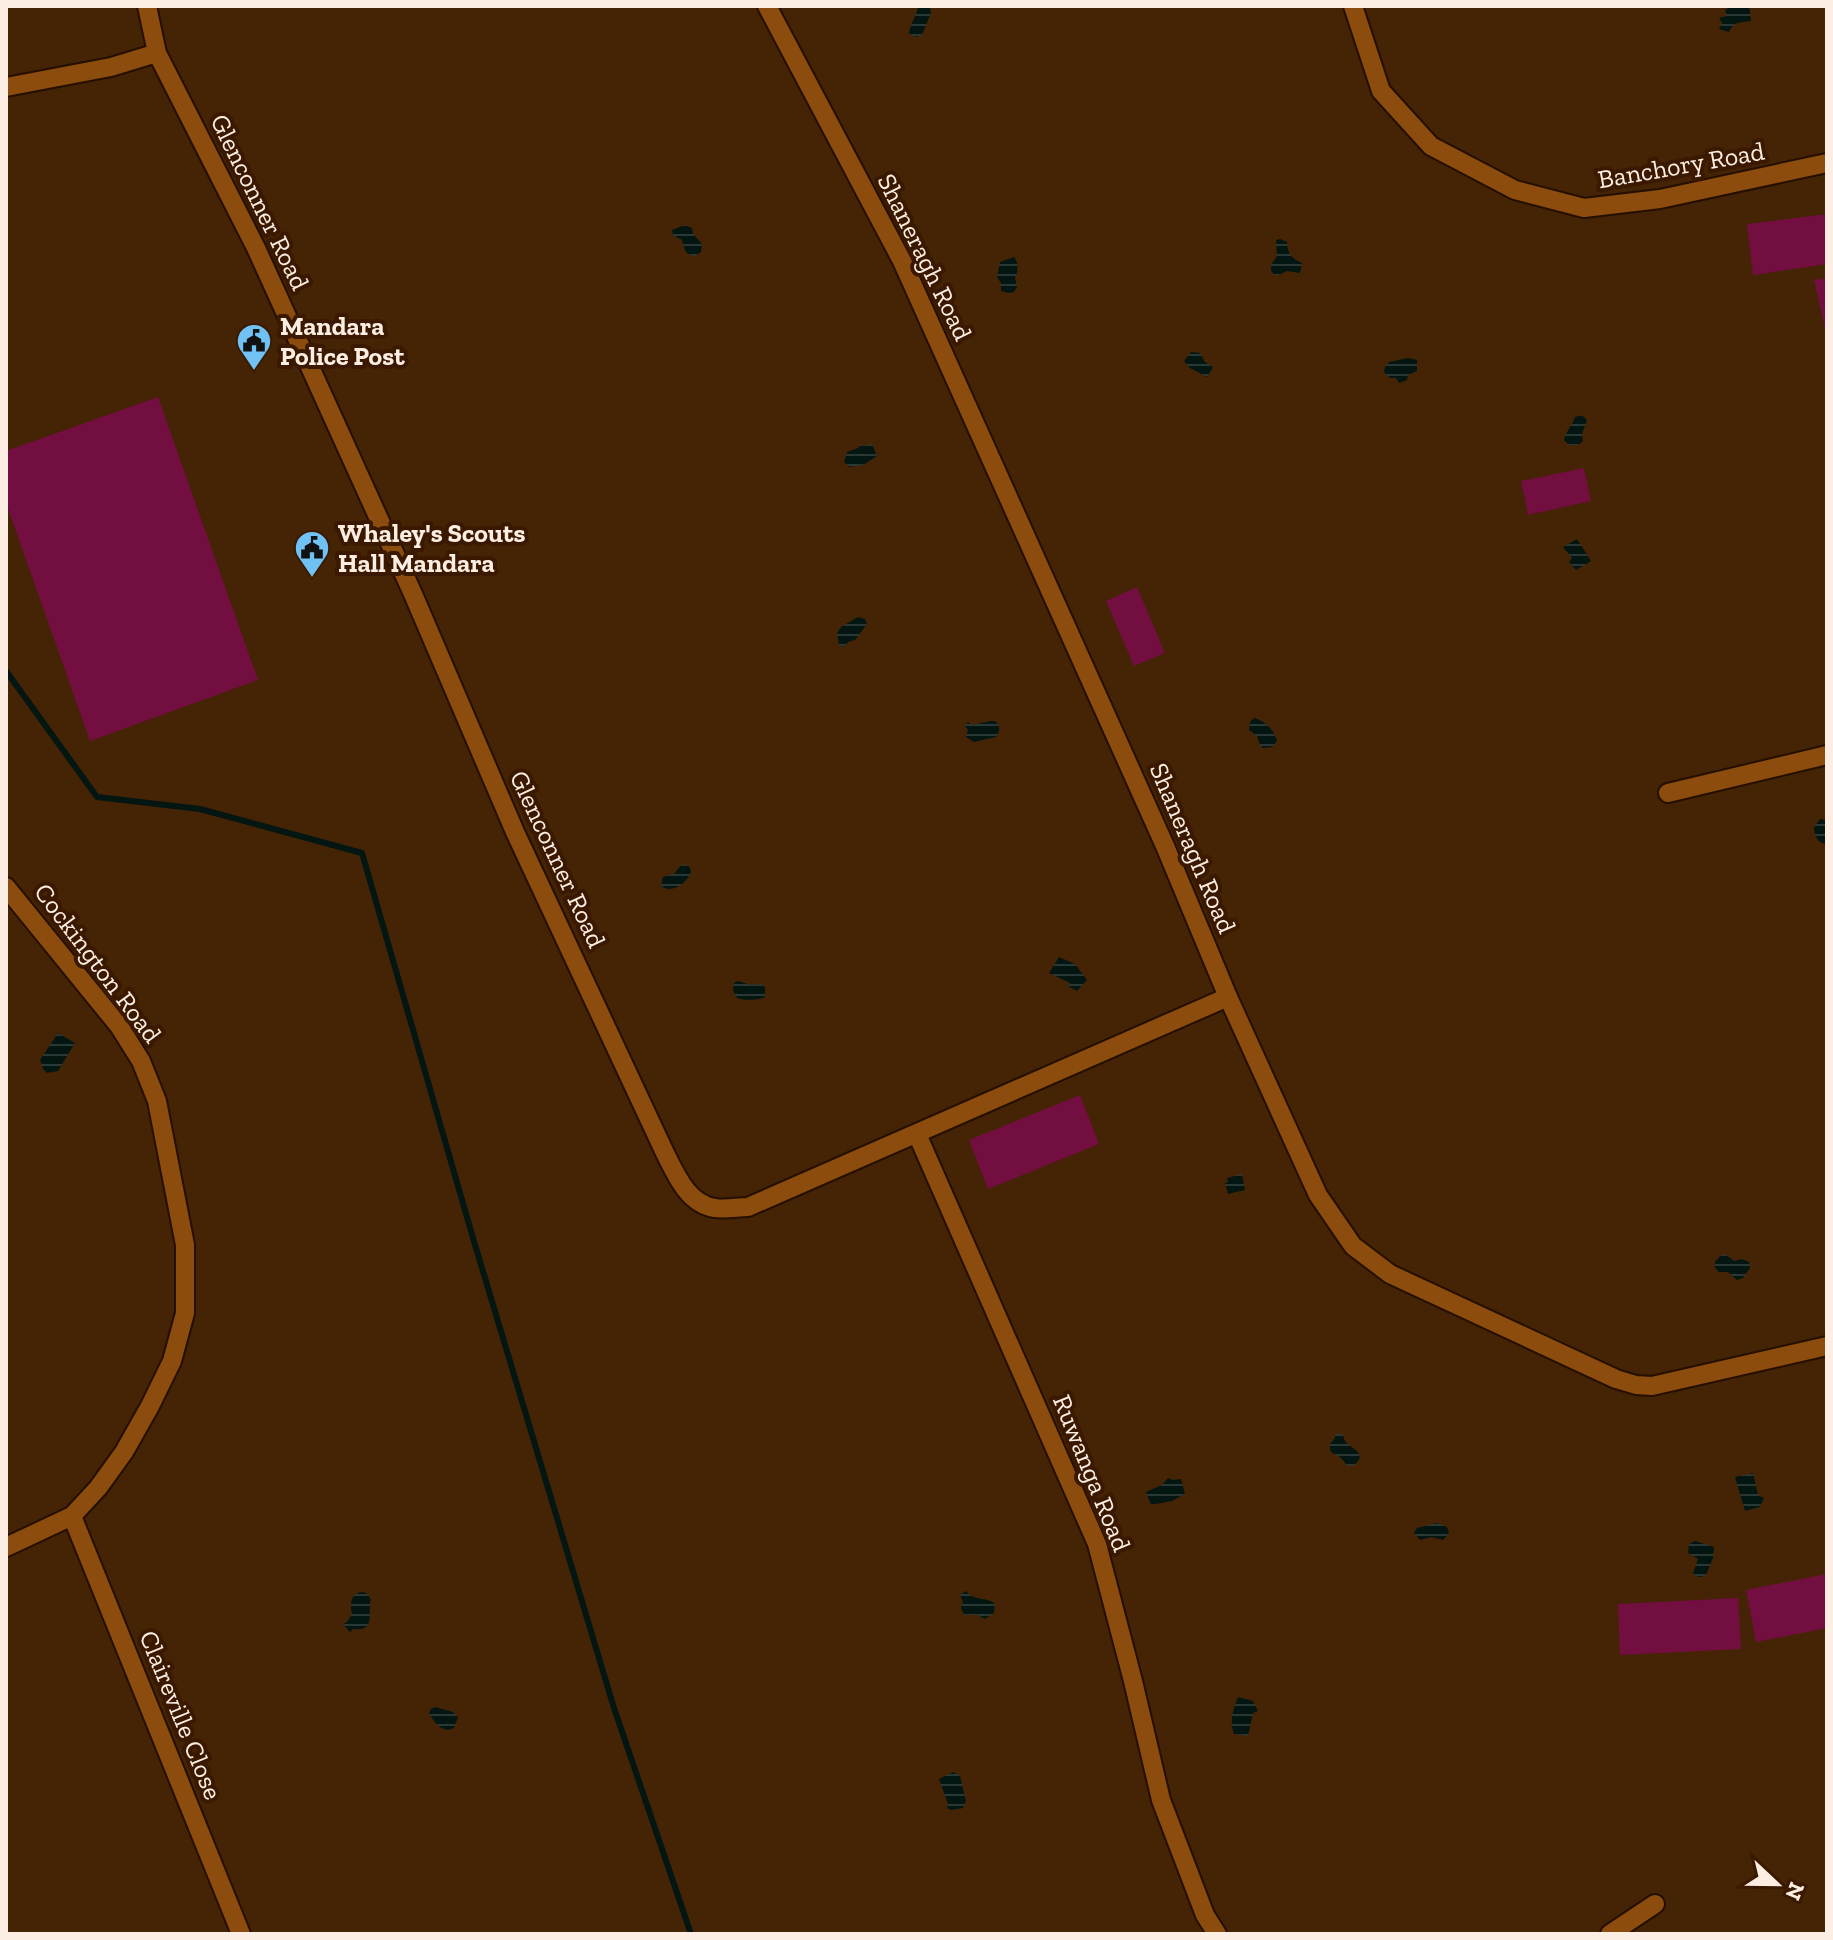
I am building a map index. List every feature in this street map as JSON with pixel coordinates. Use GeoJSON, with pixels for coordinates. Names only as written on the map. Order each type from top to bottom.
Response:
{"type":"FeatureCollection","features":[{"type":"Feature","properties":{"kind":"street","name":"Glenconner Road"},"geometry":{"type":"LineString","coordinates":[[147,6],[157,53],[256,248],[413,594],[515,832],[678,1180],[693,1198],[714,1208],[748,1207],[1228,997]]}},
{"type":"Feature","properties":{"kind":"street","name":"Shaneragh Road"},"geometry":{"type":"LineString","coordinates":[[767,6],[902,261],[1318,1195],[1353,1246],[1390,1274],[1616,1379],[1636,1385],[1652,1386],[1827,1346]]}},
{"type":"Feature","properties":{"kind":"street","name":"Banchory Road"},"geometry":{"type":"LineString","coordinates":[[1353,6],[1381,91],[1431,146],[1515,190],[1584,208],[1660,199],[1827,163]]}},
{"type":"Feature","properties":{"kind":"street"},"geometry":{"type":"LineString","coordinates":[[6,87],[111,67],[157,53]]}},
{"type":"Feature","properties":{"kind":"street"},"geometry":{"type":"LineString","coordinates":[[1668,793],[1827,755]]}},
{"type":"Feature","properties":{"kind":"street","name":"Cockington Road"},"geometry":{"type":"LineString","coordinates":[[6,887],[119,1026],[141,1061],[157,1101],[185,1245],[185,1313],[172,1361],[124,1452],[98,1488],[72,1516]]}},
{"type":"Feature","properties":{"kind":"street","name":"Ruwanga Road"},"geometry":{"type":"LineString","coordinates":[[917,1134],[1097,1544],[1161,1800],[1205,1915],[1217,1934]]}},
{"type":"Feature","properties":{"kind":"street"},"geometry":{"type":"LineString","coordinates":[[6,1547],[72,1516]]}},
{"type":"Feature","properties":{"kind":"street","name":"Claireville Close"},"geometry":{"type":"LineString","coordinates":[[72,1516],[241,1934]]}},
{"type":"Feature","properties":{"kind":"street"},"geometry":{"type":"LineString","coordinates":[[1610,1934],[1655,1904]]}},
{"type":"Feature","properties":{"kind":"shaded area"},"geometry":{"type":"Polygon","coordinates":[[[926,6],[931,13],[922,35],[909,34],[918,7],[926,6]]]}},
{"type":"Feature","properties":{"kind":"shaded area"},"geometry":{"type":"Polygon","coordinates":[[[1749,6],[1751,21],[1735,24],[1729,32],[1719,29],[1722,23],[1719,18],[1727,16],[1725,10],[1749,6]]]}},
{"type":"Feature","properties":{"kind":"shaded area"},"geometry":{"type":"Polygon","coordinates":[[[1827,214],[1827,264],[1753,275],[1747,224],[1827,214]]]}},
{"type":"Feature","properties":{"kind":"shaded area"},"geometry":{"type":"Polygon","coordinates":[[[685,225],[692,228],[702,244],[701,252],[695,256],[687,253],[682,240],[673,235],[672,230],[685,225]]]}},
{"type":"Feature","properties":{"kind":"shaded area"},"geometry":{"type":"Polygon","coordinates":[[[1276,240],[1287,242],[1295,260],[1302,263],[1300,273],[1287,271],[1276,276],[1271,271],[1277,256],[1276,240]]]}},
{"type":"Feature","properties":{"kind":"shaded area"},"geometry":{"type":"Polygon","coordinates":[[[1014,257],[1017,287],[1014,292],[1001,291],[997,277],[1000,262],[1014,257]]]}},
{"type":"Feature","properties":{"kind":"shaded area"},"geometry":{"type":"Polygon","coordinates":[[[1827,278],[1827,338],[1814,280],[1827,278]]]}},
{"type":"Feature","properties":{"kind":"shaded area"},"geometry":{"type":"Polygon","coordinates":[[[1191,352],[1200,353],[1205,362],[1213,367],[1207,377],[1184,361],[1191,352]]]}},
{"type":"Feature","properties":{"kind":"shaded area"},"geometry":{"type":"Polygon","coordinates":[[[1408,358],[1417,360],[1417,371],[1408,375],[1407,380],[1399,383],[1384,372],[1389,362],[1408,358]]]}},
{"type":"Feature","properties":{"kind":"shaded area"},"geometry":{"type":"Polygon","coordinates":[[[158,397],[258,680],[90,741],[6,503],[6,451],[158,397]]]}},
{"type":"Feature","properties":{"kind":"shaded area"},"geometry":{"type":"Polygon","coordinates":[[[1582,415],[1587,420],[1583,441],[1578,445],[1569,445],[1564,440],[1566,434],[1575,417],[1582,415]]]}},
{"type":"Feature","properties":{"kind":"shaded area"},"geometry":{"type":"Polygon","coordinates":[[[861,444],[872,444],[877,456],[863,465],[849,467],[844,462],[847,452],[861,444]]]}},
{"type":"Feature","properties":{"kind":"shaded area"},"geometry":{"type":"Polygon","coordinates":[[[1584,468],[1591,501],[1528,515],[1521,481],[1584,468]]]}},
{"type":"Feature","properties":{"kind":"shaded area"},"geometry":{"type":"Polygon","coordinates":[[[1577,539],[1591,561],[1576,570],[1569,562],[1572,558],[1563,547],[1577,539]]]}},
{"type":"Feature","properties":{"kind":"shaded area"},"geometry":{"type":"Polygon","coordinates":[[[1137,587],[1165,653],[1134,666],[1106,601],[1137,587]]]}},
{"type":"Feature","properties":{"kind":"shaded area"},"geometry":{"type":"Polygon","coordinates":[[[858,617],[865,619],[867,624],[855,640],[844,647],[839,645],[837,633],[841,627],[858,617]]]}},
{"type":"Feature","properties":{"kind":"shaded area"},"geometry":{"type":"Polygon","coordinates":[[[1254,718],[1274,733],[1277,741],[1272,747],[1263,748],[1257,736],[1249,730],[1254,718]]]}},
{"type":"Feature","properties":{"kind":"shaded area"},"geometry":{"type":"Polygon","coordinates":[[[991,721],[999,727],[996,737],[974,742],[966,737],[968,730],[965,726],[968,722],[972,725],[991,721]]]}},
{"type":"Feature","properties":{"kind":"shaded area"},"geometry":{"type":"Polygon","coordinates":[[[1820,819],[1826,820],[1827,844],[1818,841],[1815,833],[1814,827],[1820,819]]]}},
{"type":"Feature","properties":{"kind":"shaded area"},"geometry":{"type":"Polygon","coordinates":[[[682,864],[690,867],[691,872],[686,880],[670,889],[661,886],[663,877],[674,874],[682,864]]]}},
{"type":"Feature","properties":{"kind":"shaded area"},"geometry":{"type":"Polygon","coordinates":[[[1059,957],[1075,964],[1087,980],[1077,991],[1068,986],[1070,983],[1049,973],[1059,957]]]}},
{"type":"Feature","properties":{"kind":"shaded area"},"geometry":{"type":"Polygon","coordinates":[[[734,983],[762,984],[765,997],[751,1000],[737,998],[733,990],[734,983]]]}},
{"type":"Feature","properties":{"kind":"shaded area"},"geometry":{"type":"Polygon","coordinates":[[[58,1033],[75,1043],[58,1071],[47,1073],[40,1060],[58,1033]]]}},
{"type":"Feature","properties":{"kind":"shaded area"},"geometry":{"type":"Polygon","coordinates":[[[1080,1095],[1099,1144],[988,1189],[969,1140],[1080,1095]]]}},
{"type":"Feature","properties":{"kind":"shaded area"},"geometry":{"type":"Polygon","coordinates":[[[1242,1174],[1245,1190],[1228,1194],[1227,1178],[1242,1174]]]}},
{"type":"Feature","properties":{"kind":"shaded area"},"geometry":{"type":"Polygon","coordinates":[[[1725,1254],[1734,1261],[1742,1259],[1749,1262],[1750,1268],[1743,1278],[1737,1280],[1728,1272],[1719,1272],[1715,1268],[1715,1262],[1725,1254]]]}},
{"type":"Feature","properties":{"kind":"shaded area"},"geometry":{"type":"Polygon","coordinates":[[[1335,1434],[1343,1434],[1347,1443],[1358,1452],[1360,1458],[1355,1465],[1348,1466],[1332,1452],[1330,1444],[1335,1434]]]}},
{"type":"Feature","properties":{"kind":"shaded area"},"geometry":{"type":"Polygon","coordinates":[[[1753,1473],[1758,1495],[1764,1498],[1760,1507],[1745,1511],[1735,1477],[1753,1473]]]}},
{"type":"Feature","properties":{"kind":"shaded area"},"geometry":{"type":"Polygon","coordinates":[[[1168,1478],[1181,1479],[1185,1494],[1172,1501],[1151,1505],[1146,1492],[1162,1485],[1168,1478]]]}},
{"type":"Feature","properties":{"kind":"shaded area"},"geometry":{"type":"Polygon","coordinates":[[[1437,1523],[1447,1527],[1449,1533],[1443,1540],[1431,1537],[1420,1540],[1414,1533],[1417,1528],[1437,1523]]]}},
{"type":"Feature","properties":{"kind":"shaded area"},"geometry":{"type":"Polygon","coordinates":[[[1695,1541],[1714,1547],[1706,1575],[1701,1577],[1693,1573],[1698,1559],[1688,1553],[1689,1544],[1695,1541]]]}},
{"type":"Feature","properties":{"kind":"shaded area"},"geometry":{"type":"Polygon","coordinates":[[[1827,1574],[1827,1628],[1756,1642],[1746,1590],[1827,1574]]]}},
{"type":"Feature","properties":{"kind":"shaded area"},"geometry":{"type":"Polygon","coordinates":[[[966,1591],[973,1597],[995,1604],[994,1613],[985,1619],[978,1615],[965,1615],[961,1609],[963,1602],[960,1595],[966,1591]]]}},
{"type":"Feature","properties":{"kind":"shaded area"},"geometry":{"type":"Polygon","coordinates":[[[363,1592],[371,1600],[370,1620],[365,1627],[350,1632],[343,1624],[352,1614],[353,1597],[363,1592]]]}},
{"type":"Feature","properties":{"kind":"shaded area"},"geometry":{"type":"Polygon","coordinates":[[[1738,1598],[1741,1649],[1620,1655],[1618,1604],[1738,1598]]]}},
{"type":"Feature","properties":{"kind":"shaded area"},"geometry":{"type":"Polygon","coordinates":[[[1238,1697],[1253,1701],[1258,1711],[1253,1713],[1248,1736],[1234,1734],[1232,1715],[1238,1697]]]}},
{"type":"Feature","properties":{"kind":"shaded area"},"geometry":{"type":"Polygon","coordinates":[[[435,1707],[453,1712],[458,1717],[454,1728],[446,1730],[436,1724],[429,1713],[435,1707]]]}},
{"type":"Feature","properties":{"kind":"shaded area"},"geometry":{"type":"Polygon","coordinates":[[[953,1772],[960,1776],[966,1801],[963,1808],[951,1810],[947,1808],[939,1779],[953,1772]]]}},
{"type":"Feature","properties":{"kind":"waterway"},"geometry":{"type":"LineString","coordinates":[[6,671],[97,797],[200,809],[362,853],[614,1708],[691,1934]]}},
{"type":"Feature","properties":{"kind":"place","name":"Mandara Police Post"},"geometry":{"type":"Point","coordinates":[254,372]}},
{"type":"Feature","properties":{"kind":"place","name":"Whaley's Scouts Hall Mandara"},"geometry":{"type":"Point","coordinates":[312,579]}}]}
